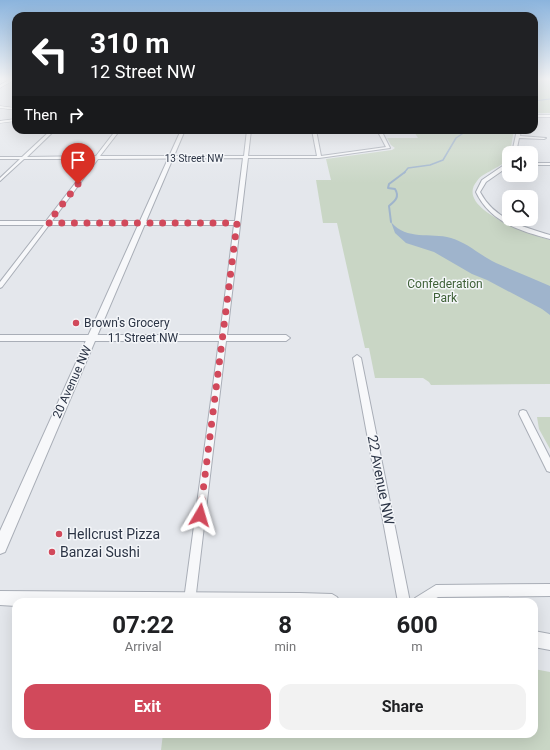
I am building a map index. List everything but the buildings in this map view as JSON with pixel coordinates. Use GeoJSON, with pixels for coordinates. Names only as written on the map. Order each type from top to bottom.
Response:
{"type":"FeatureCollection","features":[{"type":"Feature","properties":{"kind":"main road"},"geometry":{"type":"LineString","coordinates":[[0,117],[12,115]]}},
{"type":"Feature","properties":{"kind":"main road"},"geometry":{"type":"LineString","coordinates":[[538,116],[550,116]]}},
{"type":"Feature","properties":{"kind":"main road"},"geometry":{"type":"LineString","coordinates":[[0,122],[12,120]]}},
{"type":"Feature","properties":{"kind":"street"},"geometry":{"type":"LineString","coordinates":[[0,180],[49,134]]}},
{"type":"Feature","properties":{"kind":"street"},"geometry":{"type":"LineString","coordinates":[[0,286],[115,134]]}},
{"type":"Feature","properties":{"kind":"street","name":"20 Avenue NW"},"geometry":{"type":"LineString","coordinates":[[0,547],[182,134]]}},
{"type":"Feature","properties":{"kind":"street"},"geometry":{"type":"LineString","coordinates":[[190,598],[248,134]]}},
{"type":"Feature","properties":{"kind":"street"},"geometry":{"type":"LineString","coordinates":[[315,134],[319,157]]}},
{"type":"Feature","properties":{"kind":"street","name":"13 Street NW"},"geometry":{"type":"LineString","coordinates":[[0,158],[319,157],[388,148],[381,134]]}},
{"type":"Feature","properties":{"kind":"street"},"geometry":{"type":"LineString","coordinates":[[516,146],[518,134]]}},
{"type":"Feature","properties":{"kind":"street"},"geometry":{"type":"LineString","coordinates":[[518,137],[544,138]]}},
{"type":"Feature","properties":{"kind":"street"},"geometry":{"type":"LineString","coordinates":[[538,164],[550,164]]}},
{"type":"Feature","properties":{"kind":"street"},"geometry":{"type":"LineString","coordinates":[[502,169],[484,181],[478,192],[482,201],[492,212],[511,222],[550,237]]}},
{"type":"Feature","properties":{"kind":"street"},"geometry":{"type":"LineString","coordinates":[[0,223],[237,223]]}},
{"type":"Feature","properties":{"kind":"street","name":"11 Street NW"},"geometry":{"type":"LineString","coordinates":[[0,338],[286,338]]}},
{"type":"Feature","properties":{"kind":"street","name":"22 Avenue NW"},"geometry":{"type":"LineString","coordinates":[[357,358],[403,598]]}},
{"type":"Feature","properties":{"kind":"street"},"geometry":{"type":"LineString","coordinates":[[522,414],[550,468]]}},
{"type":"Feature","properties":{"kind":"street"},"geometry":{"type":"LineString","coordinates":[[425,598],[436,591],[550,590]]}},
{"type":"Feature","properties":{"kind":"street"},"geometry":{"type":"LineString","coordinates":[[0,598],[12,598]]}},
{"type":"Feature","properties":{"kind":"street"},"geometry":{"type":"LineString","coordinates":[[538,640],[550,642]]}},
{"type":"Feature","properties":{"kind":"green space","name":"Confederation Park"},"geometry":{"type":"Polygon","coordinates":[[[416,134],[513,134],[511,146],[502,146],[502,164],[480,178],[477,181],[473,191],[476,201],[485,211],[502,221],[502,226],[511,226],[550,240],[550,384],[431,385],[423,378],[375,378],[369,348],[365,348],[337,223],[323,223],[316,180],[331,180],[326,159],[392,150],[395,148],[391,145],[387,138],[418,138],[416,134]]]}},
{"type":"Feature","properties":{"kind":"green space"},"geometry":{"type":"Polygon","coordinates":[[[537,417],[550,417],[550,449],[539,429],[537,417]]]}},
{"type":"Feature","properties":{"kind":"green space"},"geometry":{"type":"Polygon","coordinates":[[[538,670],[550,672],[550,750],[161,750],[162,738],[538,738],[538,670]]]}},
{"type":"Feature","properties":{"kind":"water"},"geometry":{"type":"Polygon","coordinates":[[[391,222],[397,228],[411,234],[443,236],[457,240],[496,263],[550,286],[550,315],[542,309],[487,280],[472,274],[434,252],[406,243],[395,233],[391,222]]]}},
{"type":"Feature","properties":{"kind":"waterway"},"geometry":{"type":"LineString","coordinates":[[404,172],[408,168],[430,165],[443,160],[456,138],[462,134]]}},
{"type":"Feature","properties":{"kind":"waterway"},"geometry":{"type":"LineString","coordinates":[[391,222],[389,206],[395,201],[397,194],[395,189],[388,188],[389,184],[404,172]]}},
{"type":"Feature","properties":{"kind":"place","name":"Brown's Grocery"},"geometry":{"type":"Point","coordinates":[76,323]}},
{"type":"Feature","properties":{"kind":"place","name":"Hellcrust Pizza"},"geometry":{"type":"Point","coordinates":[59,534]}},
{"type":"Feature","properties":{"kind":"place","name":"Banzai Sushi"},"geometry":{"type":"Point","coordinates":[52,552]}},
{"type":"Feature","properties":{"kind":"route"},"geometry":{"type":"LineString","coordinates":[[78,184],[48,223],[237,223],[200,515]]}}]}
